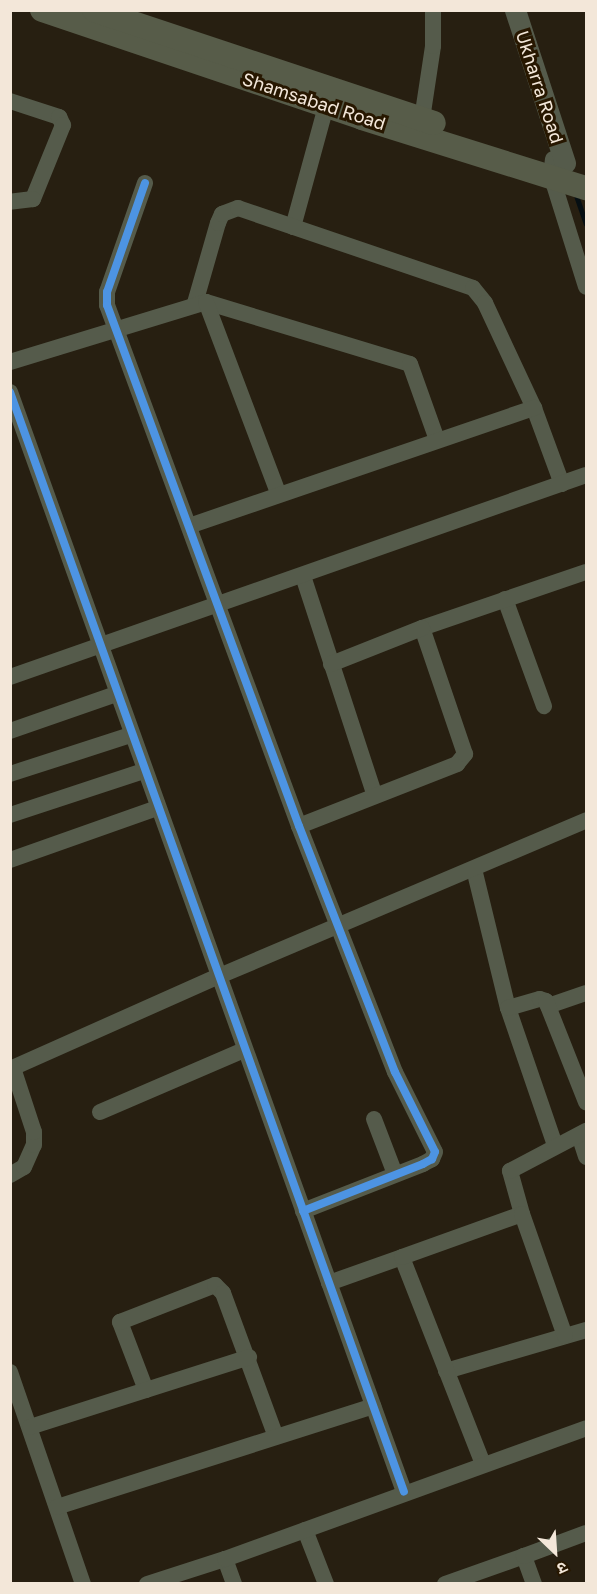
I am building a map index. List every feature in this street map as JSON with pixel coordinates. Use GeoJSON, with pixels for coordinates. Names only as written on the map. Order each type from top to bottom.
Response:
{"type":"FeatureCollection","features":[{"type":"Feature","properties":{"kind":"main road","name":"Shamsabad Road"},"geometry":{"type":"LineString","coordinates":[[42,10],[326,106],[573,177]]}},
{"type":"Feature","properties":{"kind":"main road","name":"Shamsabad Road"},"geometry":{"type":"LineString","coordinates":[[94,10],[129,16],[422,119],[573,177]]}},
{"type":"Feature","properties":{"kind":"street"},"geometry":{"type":"LineString","coordinates":[[422,119],[433,46],[433,10]]}},
{"type":"Feature","properties":{"kind":"street","name":"Ukharra Road"},"geometry":{"type":"LineString","coordinates":[[516,10],[573,177]]}},
{"type":"Feature","properties":{"kind":"street"},"geometry":{"type":"LineString","coordinates":[[10,101],[59,117],[63,125],[33,199],[10,202]]}},
{"type":"Feature","properties":{"kind":"street"},"geometry":{"type":"LineString","coordinates":[[293,227],[326,106]]}},
{"type":"Feature","properties":{"kind":"street"},"geometry":{"type":"LineString","coordinates":[[573,177],[586,287]]}},
{"type":"Feature","properties":{"kind":"street"},"geometry":{"type":"LineString","coordinates":[[145,183],[107,292],[107,305],[299,826],[340,926],[395,1072],[435,1152],[432,1159],[303,1211]]}},
{"type":"Feature","properties":{"kind":"street"},"geometry":{"type":"LineString","coordinates":[[278,493],[201,303],[222,214],[238,208],[473,288],[485,303],[534,408],[562,484]]}},
{"type":"Feature","properties":{"kind":"street"},"geometry":{"type":"LineString","coordinates":[[10,362],[201,303],[410,364],[437,440]]}},
{"type":"Feature","properties":{"kind":"street"},"geometry":{"type":"LineString","coordinates":[[10,392],[99,647],[404,1491]]}},
{"type":"Feature","properties":{"kind":"street"},"geometry":{"type":"LineString","coordinates":[[189,526],[278,493],[534,408]]}},
{"type":"Feature","properties":{"kind":"street"},"geometry":{"type":"LineString","coordinates":[[10,677],[218,606],[586,475]]}},
{"type":"Feature","properties":{"kind":"street"},"geometry":{"type":"LineString","coordinates":[[331,664],[422,628],[586,572]]}},
{"type":"Feature","properties":{"kind":"street"},"geometry":{"type":"LineString","coordinates":[[303,576],[375,796]]}},
{"type":"Feature","properties":{"kind":"street"},"geometry":{"type":"LineString","coordinates":[[505,599],[544,706]]}},
{"type":"Feature","properties":{"kind":"street"},"geometry":{"type":"LineString","coordinates":[[299,826],[457,764],[465,754],[422,628]]}},
{"type":"Feature","properties":{"kind":"street"},"geometry":{"type":"LineString","coordinates":[[10,731],[116,694]]}},
{"type":"Feature","properties":{"kind":"street"},"geometry":{"type":"LineString","coordinates":[[10,774],[131,735]]}},
{"type":"Feature","properties":{"kind":"street"},"geometry":{"type":"LineString","coordinates":[[10,815],[144,771]]}},
{"type":"Feature","properties":{"kind":"street"},"geometry":{"type":"LineString","coordinates":[[10,860],[157,808]]}},
{"type":"Feature","properties":{"kind":"street"},"geometry":{"type":"LineString","coordinates":[[10,1175],[24,1167],[34,1145],[34,1132],[12,1069],[217,976],[340,926],[586,820]]}},
{"type":"Feature","properties":{"kind":"street"},"geometry":{"type":"LineString","coordinates":[[474,869],[508,1008],[555,1145]]}},
{"type":"Feature","properties":{"kind":"street"},"geometry":{"type":"LineString","coordinates":[[548,1006],[586,993]]}},
{"type":"Feature","properties":{"kind":"street"},"geometry":{"type":"LineString","coordinates":[[508,1008],[540,999],[548,1006],[586,1102]]}},
{"type":"Feature","properties":{"kind":"street"},"geometry":{"type":"LineString","coordinates":[[100,1112],[244,1050]]}},
{"type":"Feature","properties":{"kind":"street"},"geometry":{"type":"LineString","coordinates":[[374,1119],[395,1174]]}},
{"type":"Feature","properties":{"kind":"street"},"geometry":{"type":"LineString","coordinates":[[565,1336],[522,1214],[510,1171],[555,1145],[583,1133],[586,1157]]}},
{"type":"Feature","properties":{"kind":"street"},"geometry":{"type":"LineString","coordinates":[[329,1283],[522,1214]]}},
{"type":"Feature","properties":{"kind":"street"},"geometry":{"type":"LineString","coordinates":[[402,1257],[483,1464]]}},
{"type":"Feature","properties":{"kind":"street"},"geometry":{"type":"LineString","coordinates":[[146,1390],[120,1322],[209,1285],[215,1285],[223,1293],[249,1357],[276,1437]]}},
{"type":"Feature","properties":{"kind":"street"},"geometry":{"type":"LineString","coordinates":[[446,1371],[586,1330]]}},
{"type":"Feature","properties":{"kind":"street"},"geometry":{"type":"LineString","coordinates":[[30,1427],[249,1357]]}},
{"type":"Feature","properties":{"kind":"street"},"geometry":{"type":"LineString","coordinates":[[10,1372],[83,1584]]}},
{"type":"Feature","properties":{"kind":"street"},"geometry":{"type":"LineString","coordinates":[[57,1507],[373,1406]]}},
{"type":"Feature","properties":{"kind":"street"},"geometry":{"type":"LineString","coordinates":[[147,1584],[225,1559],[404,1491],[585,1433]]}},
{"type":"Feature","properties":{"kind":"street"},"geometry":{"type":"LineString","coordinates":[[305,1530],[326,1584]]}},
{"type":"Feature","properties":{"kind":"street"},"geometry":{"type":"LineString","coordinates":[[445,1584],[586,1533]]}},
{"type":"Feature","properties":{"kind":"street"},"geometry":{"type":"LineString","coordinates":[[524,1556],[534,1584]]}},
{"type":"Feature","properties":{"kind":"street"},"geometry":{"type":"LineString","coordinates":[[225,1559],[234,1584]]}},
{"type":"Feature","properties":{"kind":"waterway"},"geometry":{"type":"LineString","coordinates":[[577,197],[586,223]]}},
{"type":"Feature","properties":{"kind":"cycle path"},"geometry":{"type":"LineString","coordinates":[[145,183],[107,292],[107,305],[299,826],[395,1072],[435,1152],[432,1159],[423,1164],[303,1211]]}},
{"type":"Feature","properties":{"kind":"cycle path"},"geometry":{"type":"LineString","coordinates":[[10,392],[404,1492]]}}]}
